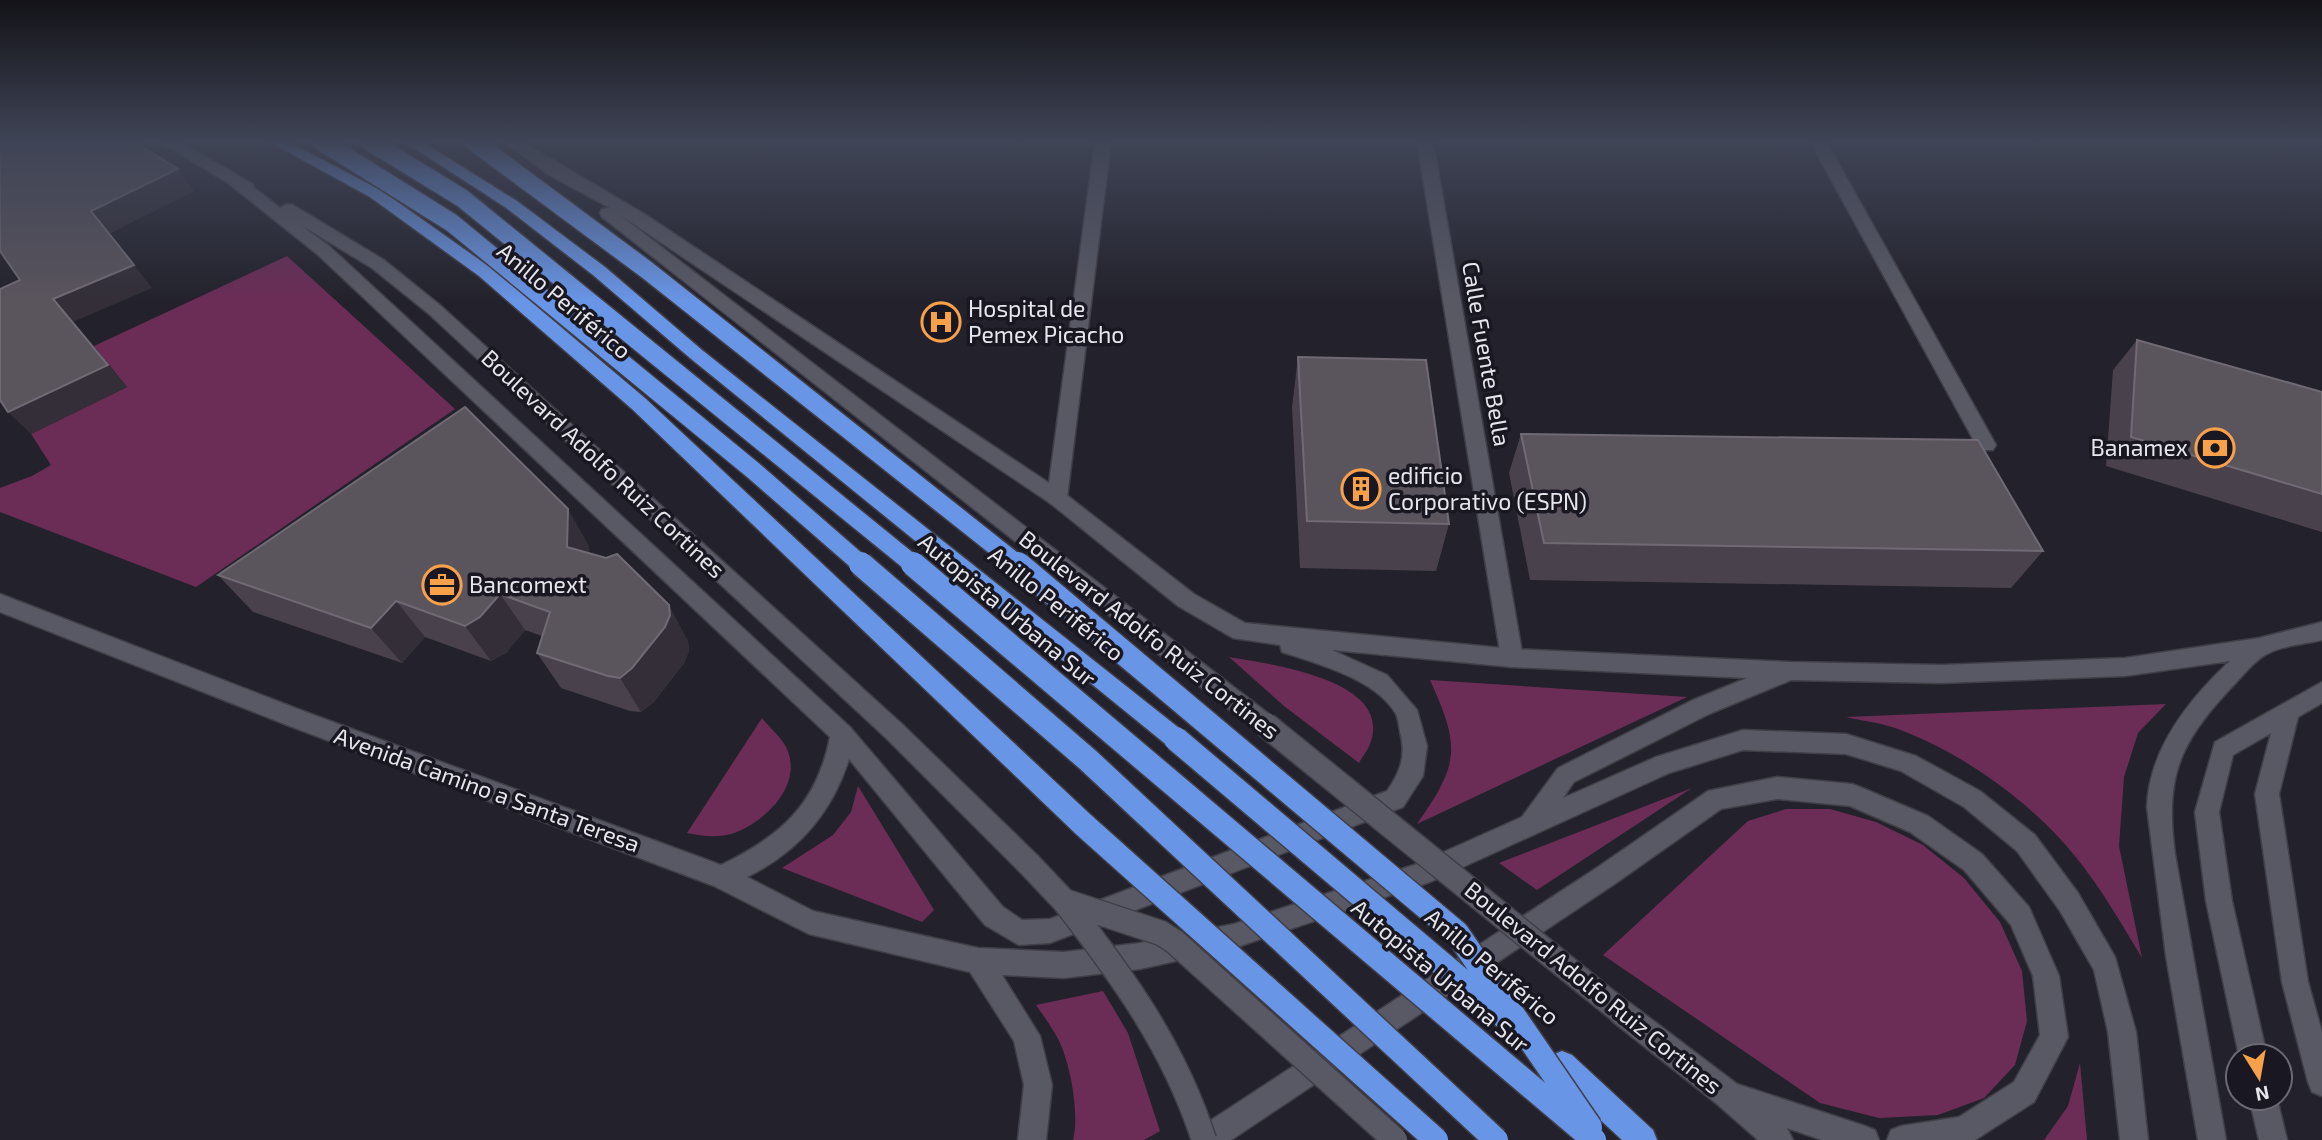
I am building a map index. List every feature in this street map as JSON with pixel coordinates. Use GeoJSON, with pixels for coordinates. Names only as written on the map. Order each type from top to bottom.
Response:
{"type":"FeatureCollection","features":[{"type":"Feature","properties":{"kind":"highway","name":"Anillo Periférico"},"geometry":{"type":"LineString","coordinates":[[376,194],[485,272],[639,404],[1084,825],[1436,1140]]}},
{"type":"Feature","properties":{"kind":"highway"},"geometry":{"type":"LineString","coordinates":[[406,194],[452,223],[754,471],[1087,759],[1496,1140]]}},
{"type":"Feature","properties":{"kind":"highway","name":"Autopista Urbana Sur"},"geometry":{"type":"LineString","coordinates":[[456,194],[951,595],[1215,822],[1597,1140]]}},
{"type":"Feature","properties":{"kind":"highway","name":"Anillo Periférico"},"geometry":{"type":"LineString","coordinates":[[495,194],[599,271],[696,354],[1176,739],[1562,1065],[1643,1140]]}},
{"type":"Feature","properties":{"kind":"highway"},"geometry":{"type":"LineString","coordinates":[[545,194],[647,270],[991,541],[1457,933],[1597,1140]]}},
{"type":"Feature","properties":{"kind":"main road"},"geometry":{"type":"LineString","coordinates":[[252,194],[323,250],[842,734],[994,916],[1019,933],[1050,931],[1395,799],[1411,776],[1415,746],[1406,710],[1379,682],[1329,657],[1241,632],[1186,600],[1057,498],[640,219],[597,194]]}},
{"type":"Feature","properties":{"kind":"main road","name":"Boulevard Adolfo Ruiz Cortines"},"geometry":{"type":"LineString","coordinates":[[260,194],[317,224],[378,264],[435,310],[894,731],[1064,901],[1152,929],[1175,942],[1395,1140]]}},
{"type":"Feature","properties":{"kind":"main road","name":"Boulevard Adolfo Ruiz Cortines"},"geometry":{"type":"LineString","coordinates":[[583,194],[1266,725],[1621,1012],[1727,1094],[1779,1140]]}},
{"type":"Feature","properties":{"kind":"main road"},"geometry":{"type":"LineString","coordinates":[[1057,498],[1096,194]]}},
{"type":"Feature","properties":{"kind":"main road","name":"Calle Fuente Bella"},"geometry":{"type":"LineString","coordinates":[[1433,194],[1512,658]]}},
{"type":"Feature","properties":{"kind":"main road"},"geometry":{"type":"LineString","coordinates":[[1847,194],[1986,445]]}},
{"type":"Feature","properties":{"kind":"main road","name":"Avenida Camino a Santa Teresa"},"geometry":{"type":"LineString","coordinates":[[0,603],[295,718],[722,877],[809,922],[978,961],[1064,965],[1140,956],[1234,936],[1421,874],[1664,764],[1743,740],[1846,744],[1908,763],[1972,799],[2026,843],[2069,902],[2106,966],[2122,1032],[2134,1140]]}},
{"type":"Feature","properties":{"kind":"main road"},"geometry":{"type":"LineString","coordinates":[[1241,632],[1512,658],[1790,671],[1941,674],[2124,667],[2259,648],[2322,631]]}},
{"type":"Feature","properties":{"kind":"main road"},"geometry":{"type":"LineString","coordinates":[[2212,1140],[2186,1005],[2163,858],[2160,785],[2186,725],[2220,682],[2259,648]]}},
{"type":"Feature","properties":{"kind":"main road"},"geometry":{"type":"LineString","coordinates":[[1530,826],[1566,775],[1700,708],[1790,671]]}},
{"type":"Feature","properties":{"kind":"main road"},"geometry":{"type":"LineString","coordinates":[[2250,1042],[2219,901],[2207,812],[2223,749],[2287,715],[2322,692]]}},
{"type":"Feature","properties":{"kind":"main road"},"geometry":{"type":"LineString","coordinates":[[2287,715],[2267,794],[2295,982],[2322,1082]]}},
{"type":"Feature","properties":{"kind":"main road"},"geometry":{"type":"LineString","coordinates":[[722,877],[779,846],[802,825],[831,781],[839,757],[842,734]]}},
{"type":"Feature","properties":{"kind":"main road"},"geometry":{"type":"LineString","coordinates":[[1064,901],[1149,1015],[1182,1077],[1205,1140],[1607,875],[1716,799],[1777,788],[1853,795],[1919,824],[1973,862],[2020,916],[2046,976],[2054,1037],[2024,1092],[1963,1131],[1901,1140]]}},
{"type":"Feature","properties":{"kind":"main road"},"geometry":{"type":"LineString","coordinates":[[978,961],[1026,1036],[1038,1085],[1032,1140]]}},
{"type":"Feature","properties":{"kind":"main road"},"geometry":{"type":"LineString","coordinates":[[1727,1094],[1865,1140]]}},
{"type":"Feature","properties":{"kind":"main road"},"geometry":{"type":"LineString","coordinates":[[2266,1112],[2273,1140]]}},
{"type":"Feature","properties":{"kind":"shaded area"},"geometry":{"type":"Polygon","coordinates":[[[287,256],[455,409],[196,587],[0,512],[0,488],[32,476],[51,465],[31,434],[127,387],[94,346],[287,256]]]}},
{"type":"Feature","properties":{"kind":"shaded area"},"geometry":{"type":"Polygon","coordinates":[[[1229,657],[1297,670],[1347,690],[1364,704],[1373,722],[1370,744],[1359,763],[1284,706],[1229,657]]]}},
{"type":"Feature","properties":{"kind":"shaded area"},"geometry":{"type":"Polygon","coordinates":[[[1430,680],[1687,697],[1417,824],[1441,786],[1451,755],[1447,723],[1430,680]]]}},
{"type":"Feature","properties":{"kind":"shaded area"},"geometry":{"type":"Polygon","coordinates":[[[2166,704],[2138,733],[2124,777],[2119,846],[2142,958],[2102,893],[2075,856],[2038,816],[2017,798],[1971,766],[1923,739],[1892,727],[1846,717],[2166,704]]]}},
{"type":"Feature","properties":{"kind":"shaded area"},"geometry":{"type":"Polygon","coordinates":[[[762,718],[784,743],[790,761],[790,775],[778,801],[756,822],[731,834],[709,836],[687,833],[762,718]]]}},
{"type":"Feature","properties":{"kind":"shaded area"},"geometry":{"type":"Polygon","coordinates":[[[858,786],[934,910],[922,922],[782,868],[833,835],[851,812],[858,786]]]}},
{"type":"Feature","properties":{"kind":"shaded area"},"geometry":{"type":"Polygon","coordinates":[[[1692,788],[1537,890],[1499,863],[1692,788]]]}},
{"type":"Feature","properties":{"kind":"shaded area"},"geometry":{"type":"Polygon","coordinates":[[[1786,809],[1830,809],[1876,822],[1923,845],[1964,878],[2000,922],[2022,971],[2027,1021],[2015,1065],[1984,1098],[1938,1115],[1879,1118],[1820,1103],[1603,955],[1748,821],[1786,809]]]}},
{"type":"Feature","properties":{"kind":"shaded area"},"geometry":{"type":"Polygon","coordinates":[[[1103,991],[1128,1033],[1160,1131],[1144,1140],[1073,1140],[1074,1102],[1066,1059],[1057,1037],[1036,1005],[1103,991]]]}},
{"type":"Feature","properties":{"kind":"shaded area"},"geometry":{"type":"Polygon","coordinates":[[[2080,1063],[2087,1140],[2044,1140],[2068,1106],[2080,1063]]]}},
{"type":"Feature","properties":{"kind":"building"},"geometry":{"type":"Polygon","coordinates":[[[0,194],[126,194],[91,211],[134,265],[53,299],[108,365],[8,412],[0,400],[0,289],[20,280],[0,251],[0,194]]]}},
{"type":"Feature","properties":{"kind":"building"},"geometry":{"type":"Polygon","coordinates":[[[2137,340],[2322,392],[2322,494],[2131,437],[2137,340]]]}},
{"type":"Feature","properties":{"kind":"building","name":"edificio Corporativo (ESPN)"},"geometry":{"type":"Polygon","coordinates":[[[1298,357],[1426,360],[1449,524],[1307,521],[1298,357]]]}},
{"type":"Feature","properties":{"kind":"building","name":"Bancomext"},"geometry":{"type":"Polygon","coordinates":[[[465,407],[568,509],[567,547],[606,558],[617,554],[669,605],[670,615],[665,627],[632,668],[620,678],[537,653],[550,612],[500,594],[480,617],[465,626],[396,601],[371,628],[218,575],[465,407]]]}},
{"type":"Feature","properties":{"kind":"building"},"geometry":{"type":"Polygon","coordinates":[[[1521,434],[1978,440],[2043,551],[1544,543],[1521,434]]]}},
{"type":"Feature","properties":{"kind":"place","name":"Hospital de Pemex Picacho"},"geometry":{"type":"Point","coordinates":[941,322]}},
{"type":"Feature","properties":{"kind":"place","name":"Banamex"},"geometry":{"type":"Point","coordinates":[2215,448]}},
{"type":"Feature","properties":{"kind":"place","name":"edificio Corporativo (ESPN)"},"geometry":{"type":"Point","coordinates":[1361,489]}},
{"type":"Feature","properties":{"kind":"place","name":"Bancomext"},"geometry":{"type":"Point","coordinates":[442,585]}}]}
